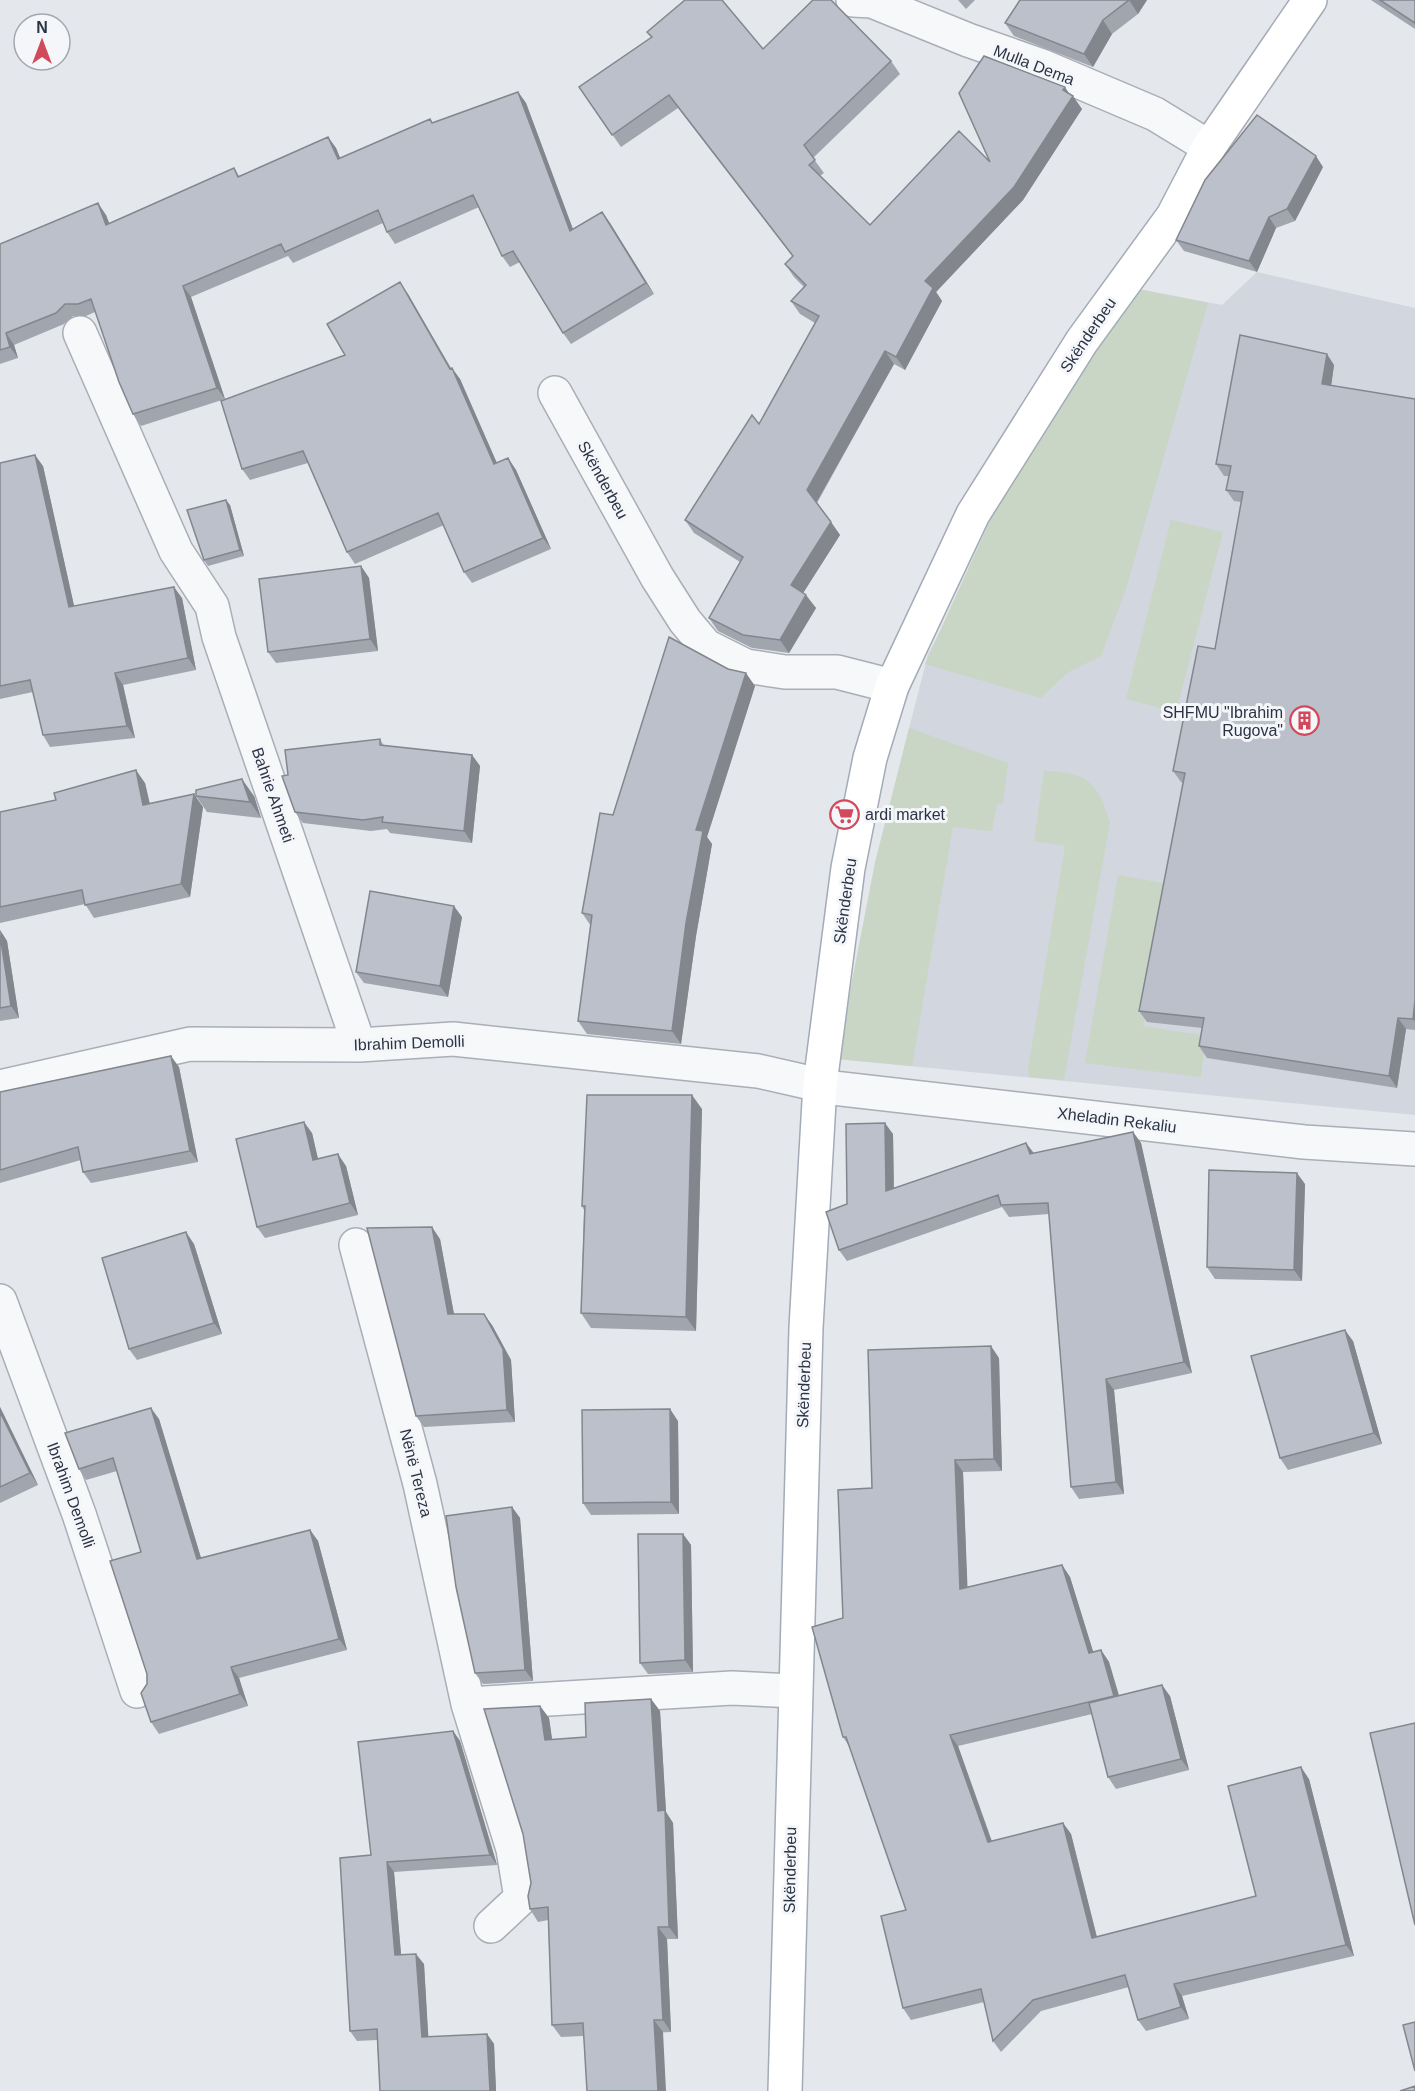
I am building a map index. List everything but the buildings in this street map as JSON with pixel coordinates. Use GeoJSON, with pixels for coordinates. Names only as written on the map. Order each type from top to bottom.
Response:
{"type":"FeatureCollection","features":[{"type":"Feature","properties":{"kind":"main road","name":"Skënderbeu"},"geometry":{"type":"LineString","coordinates":[[785,2091],[806,1329],[820,1084],[849,868],[870,758],[892,686],[973,514],[1082,341],[1173,216],[1209,147],[1310,0]]}},
{"type":"Feature","properties":{"kind":"street","name":"Mulla Dema"},"geometry":{"type":"LineString","coordinates":[[853,0],[872,1],[968,40],[1042,66],[1155,114],[1209,147]]}},
{"type":"Feature","properties":{"kind":"street","name":"Bahrie Ahmeti"},"geometry":{"type":"LineString","coordinates":[[80,333],[176,551],[212,606],[219,638],[359,1045]]}},
{"type":"Feature","properties":{"kind":"street","name":"Skënderbeu"},"geometry":{"type":"LineString","coordinates":[[555,393],[657,577],[685,621],[706,646],[746,666],[785,672],[837,672],[892,686]]}},
{"type":"Feature","properties":{"kind":"street","name":"Ibrahim Demolli"},"geometry":{"type":"LineString","coordinates":[[0,1087],[190,1044],[359,1045],[453,1039],[758,1071],[820,1084]]}},
{"type":"Feature","properties":{"kind":"street","name":"Xheladin Rekaliu"},"geometry":{"type":"LineString","coordinates":[[820,1084],[833,1088],[1304,1142],[1415,1149]]}},
{"type":"Feature","properties":{"kind":"street","name":"Nënë Tereza"},"geometry":{"type":"LineString","coordinates":[[356,1245],[420,1484],[468,1704],[513,1849],[521,1898],[491,1926]]}},
{"type":"Feature","properties":{"kind":"street","name":"Ibrahim Demolli"},"geometry":{"type":"LineString","coordinates":[[0,1301],[79,1514],[137,1691]]}},
{"type":"Feature","properties":{"kind":"street"},"geometry":{"type":"LineString","coordinates":[[468,1704],[732,1688],[795,1691]]}},
{"type":"Feature","properties":{"kind":"shaded area"},"geometry":{"type":"Polygon","coordinates":[[[1257,272],[1415,308],[1415,1115],[837,1059],[875,863],[928,654],[1128,287],[1222,305],[1257,272]]]}},
{"type":"Feature","properties":{"kind":"green space"},"geometry":{"type":"Polygon","coordinates":[[[1128,287],[1208,303],[1126,589],[1101,656],[1067,673],[1041,698],[925,664],[997,505],[1128,287]]]}},
{"type":"Feature","properties":{"kind":"green space"},"geometry":{"type":"Polygon","coordinates":[[[1171,520],[1223,532],[1176,712],[1126,699],[1171,520]]]}},
{"type":"Feature","properties":{"kind":"green space"},"geometry":{"type":"Polygon","coordinates":[[[909,728],[1008,763],[1003,804],[997,803],[992,831],[953,827],[912,1066],[837,1059],[875,863],[909,728]]]}},
{"type":"Feature","properties":{"kind":"green space"},"geometry":{"type":"Polygon","coordinates":[[[1044,771],[1071,774],[1089,782],[1100,797],[1110,822],[1064,1080],[1029,1077],[1028,1069],[1065,846],[1034,841],[1044,771]]]}},
{"type":"Feature","properties":{"kind":"green space"},"geometry":{"type":"Polygon","coordinates":[[[1118,875],[1168,884],[1143,1026],[1206,1036],[1201,1077],[1085,1063],[1118,875]]]}},
{"type":"Feature","properties":{"kind":"place","name":"SHFMU \"Ibrahim Rugova\""},"geometry":{"type":"Point","coordinates":[1304,721]}},
{"type":"Feature","properties":{"kind":"place","name":"ardi market"},"geometry":{"type":"Point","coordinates":[844,814]}}]}
